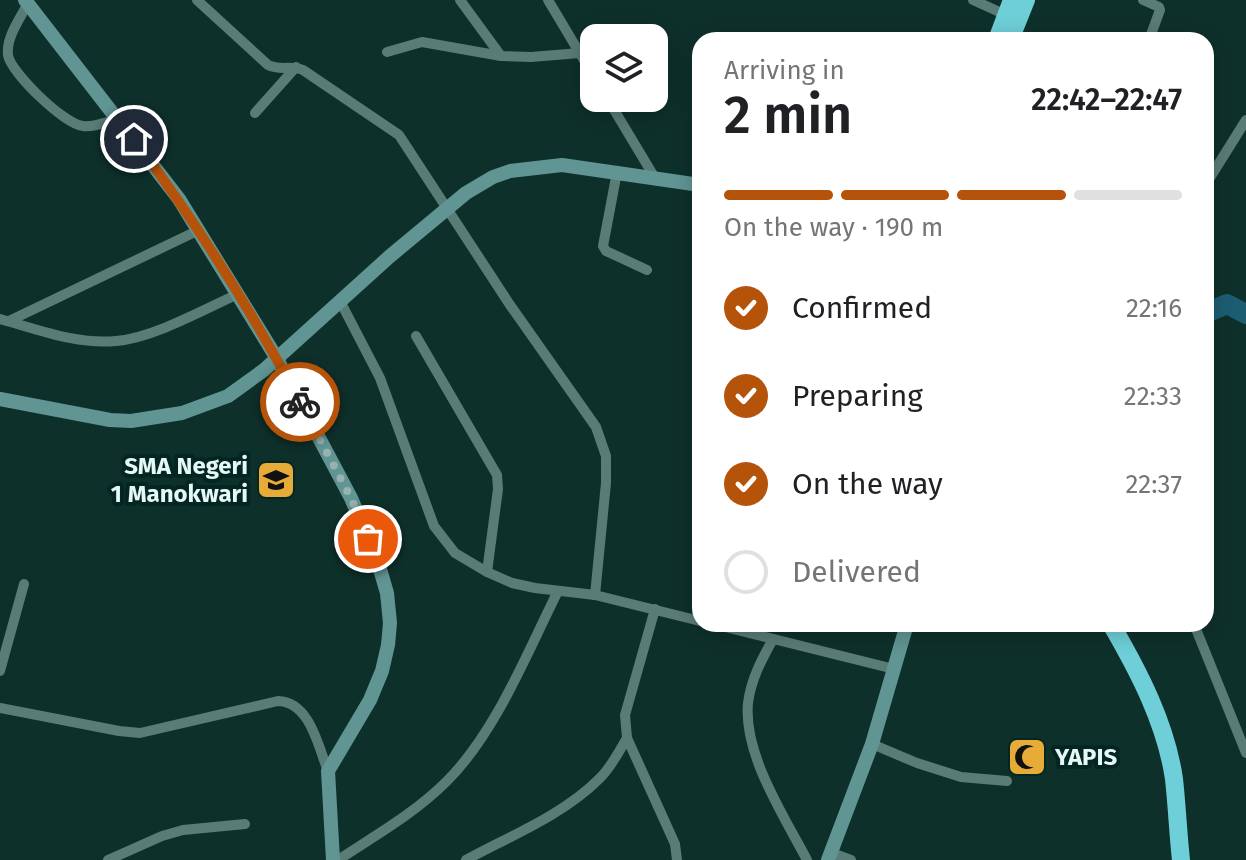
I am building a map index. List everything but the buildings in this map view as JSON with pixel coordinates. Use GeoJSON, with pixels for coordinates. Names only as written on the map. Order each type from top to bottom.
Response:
{"type":"FeatureCollection","features":[{"type":"Feature","properties":{"kind":"highway"},"geometry":{"type":"LineString","coordinates":[[1013,32],[1026,0]]}},
{"type":"Feature","properties":{"kind":"highway"},"geometry":{"type":"LineString","coordinates":[[1000,32],[1009,8]]}},
{"type":"Feature","properties":{"kind":"highway"},"geometry":{"type":"LineString","coordinates":[[1103,632],[1127,676],[1158,759],[1168,860]]}},
{"type":"Feature","properties":{"kind":"highway"},"geometry":{"type":"LineString","coordinates":[[1115,632],[1162,732],[1173,778],[1181,860]]}},
{"type":"Feature","properties":{"kind":"street"},"geometry":{"type":"LineString","coordinates":[[197,0],[268,65],[274,68],[296,67],[392,129],[584,409],[602,440],[606,456],[595,595]]}},
{"type":"Feature","properties":{"kind":"street"},"geometry":{"type":"LineString","coordinates":[[460,0],[501,56]]}},
{"type":"Feature","properties":{"kind":"street"},"geometry":{"type":"LineString","coordinates":[[973,0],[1009,8]]}},
{"type":"Feature","properties":{"kind":"street"},"geometry":{"type":"LineString","coordinates":[[1143,0],[1160,9],[1152,32]]}},
{"type":"Feature","properties":{"kind":"street"},"geometry":{"type":"LineString","coordinates":[[119,119],[84,127],[67,121],[13,68],[8,56],[9,39],[27,2],[119,119],[199,230],[276,357],[351,498],[377,559],[387,593],[390,623],[382,671],[370,700],[328,771]]}},
{"type":"Feature","properties":{"kind":"street"},"geometry":{"type":"LineString","coordinates":[[387,52],[422,42],[501,56],[580,53],[546,2]]}},
{"type":"Feature","properties":{"kind":"street"},"geometry":{"type":"LineString","coordinates":[[255,113],[296,67]]}},
{"type":"Feature","properties":{"kind":"street"},"geometry":{"type":"LineString","coordinates":[[615,112],[655,178]]}},
{"type":"Feature","properties":{"kind":"street"},"geometry":{"type":"LineString","coordinates":[[1214,171],[1246,120]]}},
{"type":"Feature","properties":{"kind":"street"},"geometry":{"type":"LineString","coordinates":[[0,399],[110,420],[153,419],[182,413],[228,396],[245,384],[447,208],[493,177],[510,171],[562,165],[692,184]]}},
{"type":"Feature","properties":{"kind":"street"},"geometry":{"type":"LineString","coordinates":[[617,172],[603,246],[606,251],[647,270]]}},
{"type":"Feature","properties":{"kind":"street"},"geometry":{"type":"LineString","coordinates":[[4,320],[199,230]]}},
{"type":"Feature","properties":{"kind":"street"},"geometry":{"type":"LineString","coordinates":[[4,320],[71,338],[115,341],[131,339],[238,294]]}},
{"type":"Feature","properties":{"kind":"street"},"geometry":{"type":"LineString","coordinates":[[340,301],[380,378],[406,442],[434,526],[455,553],[512,583],[595,595],[692,619]]}},
{"type":"Feature","properties":{"kind":"street"},"geometry":{"type":"LineString","coordinates":[[416,336],[497,475],[498,489],[487,572]]}},
{"type":"Feature","properties":{"kind":"street"},"geometry":{"type":"LineString","coordinates":[[0,671],[24,584]]}},
{"type":"Feature","properties":{"kind":"street"},"geometry":{"type":"LineString","coordinates":[[0,708],[140,733],[289,701],[297,706],[309,723],[328,771],[336,860],[413,811],[448,779],[475,746],[503,700],[558,591]]}},
{"type":"Feature","properties":{"kind":"street"},"geometry":{"type":"LineString","coordinates":[[655,609],[625,715],[627,738],[675,844],[677,860]]}},
{"type":"Feature","properties":{"kind":"street"},"geometry":{"type":"LineString","coordinates":[[745,632],[894,669]]}},
{"type":"Feature","properties":{"kind":"street"},"geometry":{"type":"LineString","coordinates":[[851,860],[830,856],[872,744],[905,632]]}},
{"type":"Feature","properties":{"kind":"street"},"geometry":{"type":"LineString","coordinates":[[1197,632],[1246,753]]}},
{"type":"Feature","properties":{"kind":"street"},"geometry":{"type":"LineString","coordinates":[[773,639],[754,677],[748,700],[749,726],[767,782],[807,860]]}},
{"type":"Feature","properties":{"kind":"street"},"geometry":{"type":"LineString","coordinates":[[466,860],[555,812],[584,792],[601,778],[627,738]]}},
{"type":"Feature","properties":{"kind":"street"},"geometry":{"type":"LineString","coordinates":[[872,744],[961,777],[1007,781]]}},
{"type":"Feature","properties":{"kind":"street"},"geometry":{"type":"LineString","coordinates":[[108,860],[151,839],[183,830],[245,824]]}},
{"type":"Feature","properties":{"kind":"waterway"},"geometry":{"type":"LineString","coordinates":[[1214,310],[1227,304],[1246,314]]}},
{"type":"Feature","properties":{"kind":"way so far"},"geometry":{"type":"LineString","coordinates":[[300,402],[351,498],[368,539]]}},
{"type":"Feature","properties":{"kind":"place","name":"SMA Negeri 1 Manokwari"},"geometry":{"type":"Point","coordinates":[276,480]}},
{"type":"Feature","properties":{"kind":"place","name":"YAPIS"},"geometry":{"type":"Point","coordinates":[1027,757]}},
{"type":"Feature","properties":{"kind":"route"},"geometry":{"type":"LineString","coordinates":[[134,139],[179,199],[276,357],[300,402]]}}]}
